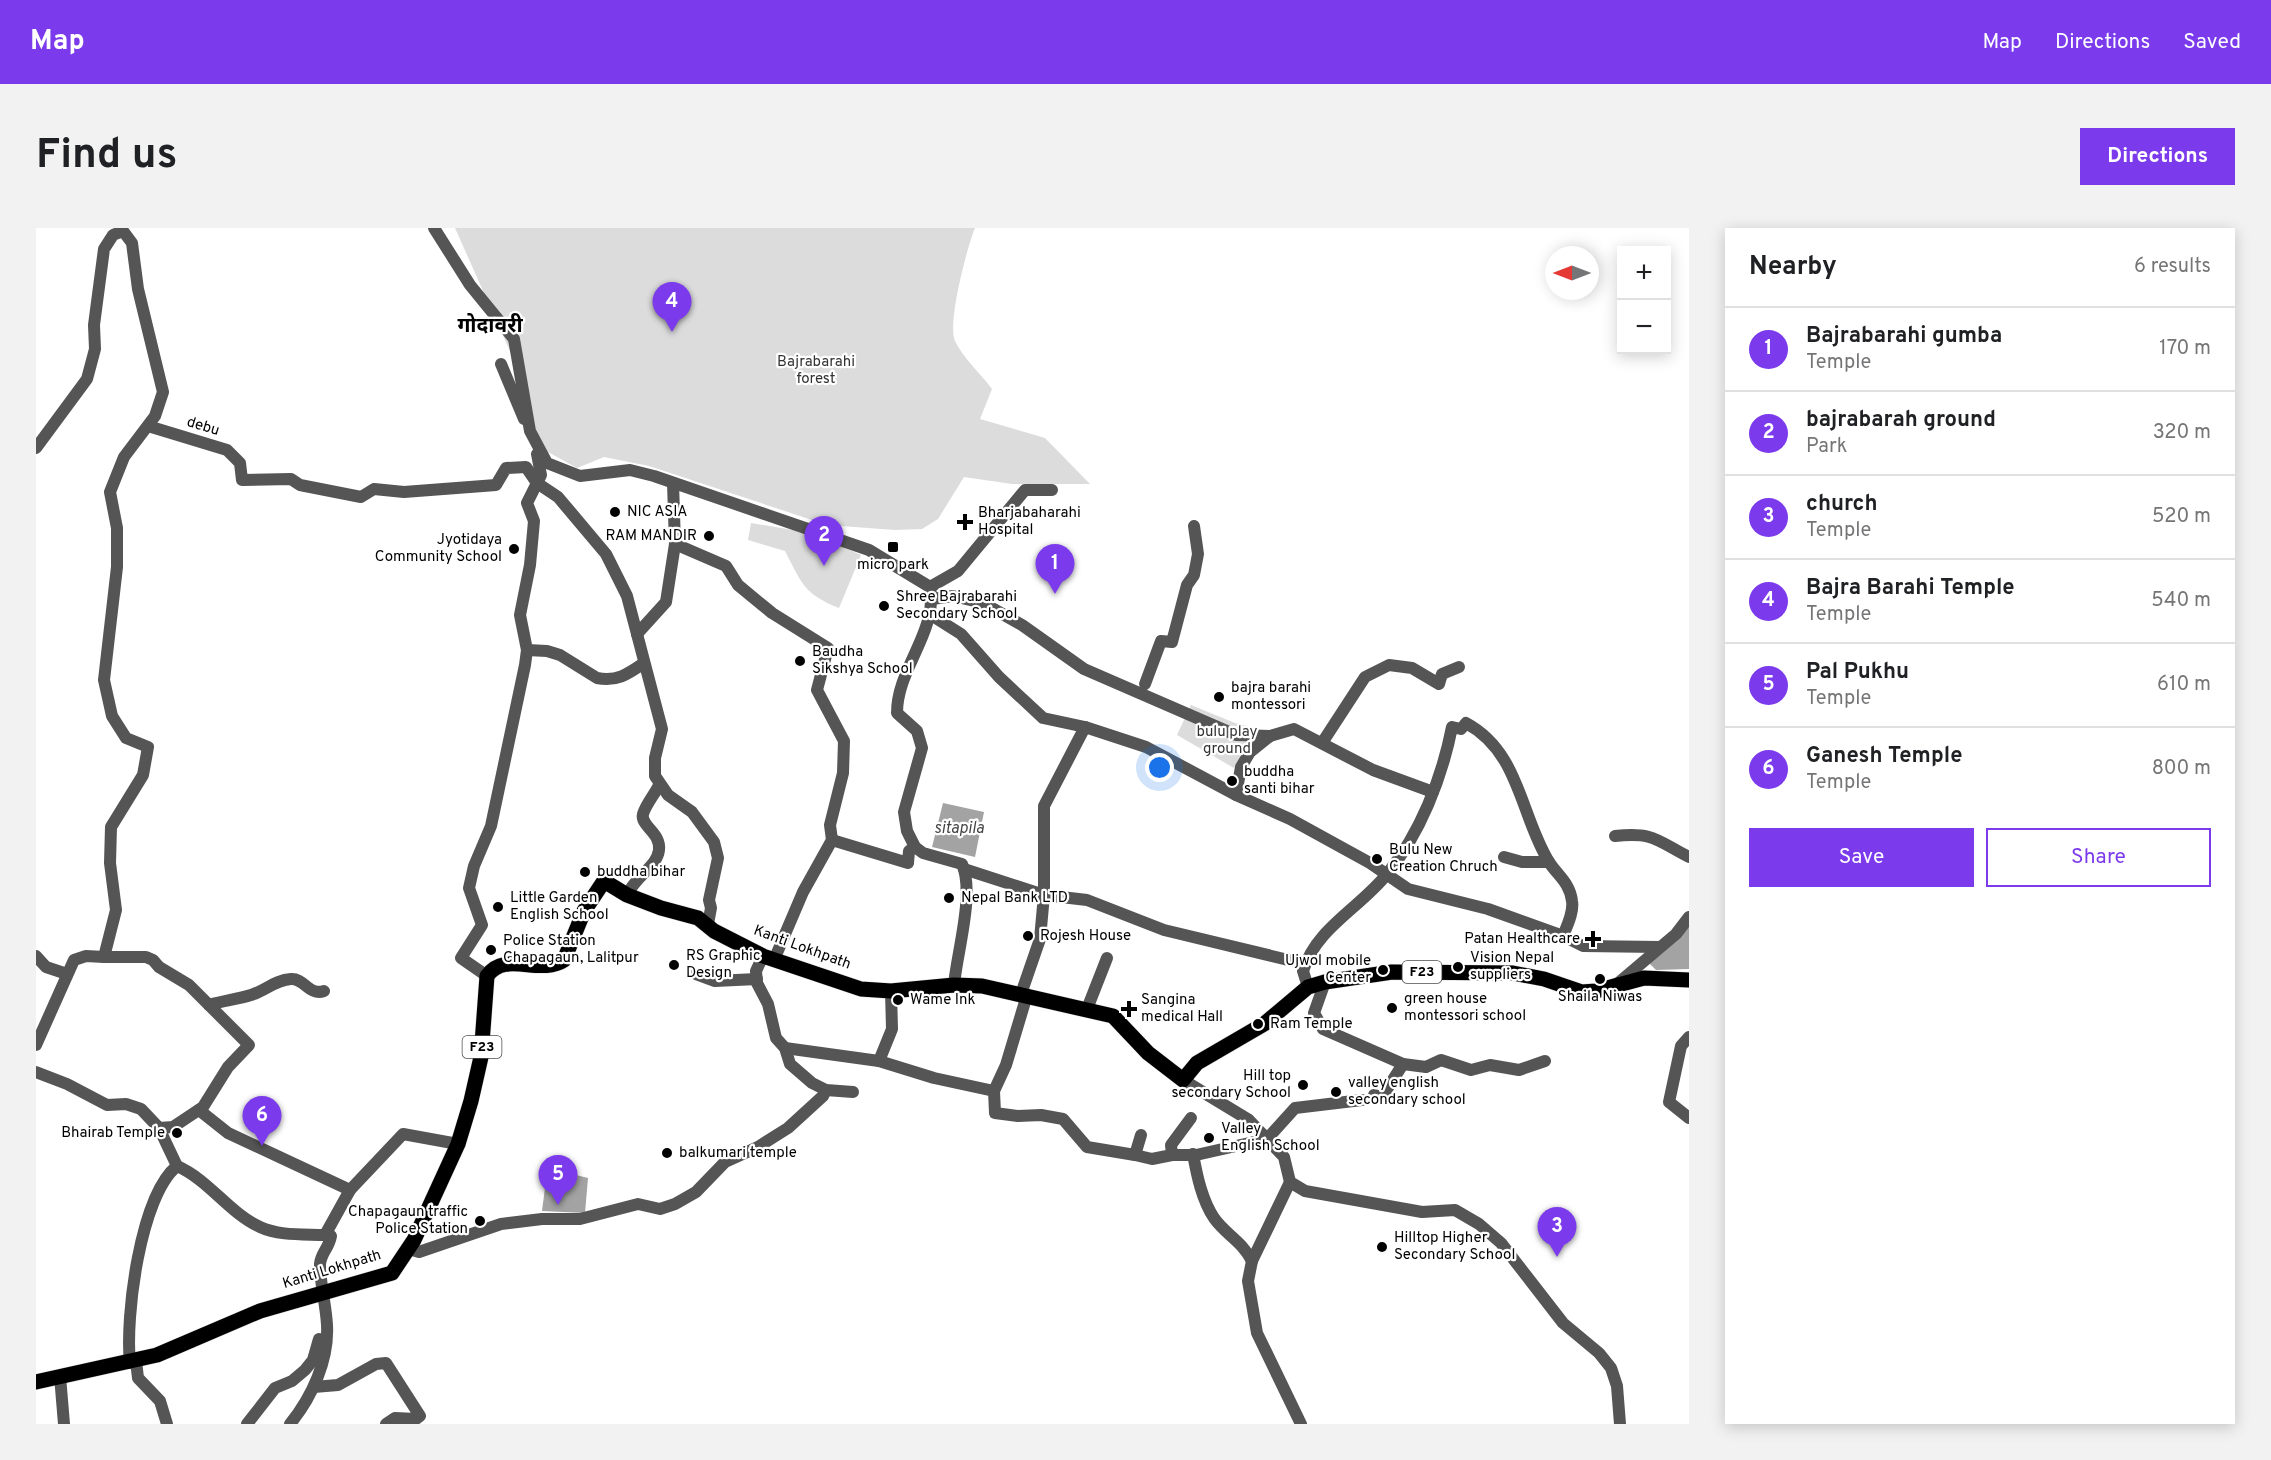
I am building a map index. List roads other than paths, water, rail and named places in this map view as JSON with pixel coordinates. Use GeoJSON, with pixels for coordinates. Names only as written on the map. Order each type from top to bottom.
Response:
{"type":"FeatureCollection","features":[{"type":"Feature","properties":{"kind":"main road","name":"Kanti Lokhpath"},"geometry":{"type":"LineString","coordinates":[[36,1382],[157,1355],[260,1311],[392,1273],[409,1249],[458,1144],[481,1057],[487,976],[492,968],[502,964],[558,964],[567,956],[584,911],[601,882],[608,882],[627,895],[661,908],[698,918],[714,931],[768,958],[861,989],[891,991],[954,985],[982,986],[1113,1016],[1148,1053],[1183,1080]]}},
{"type":"Feature","properties":{"kind":"main road","name":"F23"},"geometry":{"type":"LineString","coordinates":[[1183,1080],[1197,1063],[1264,1024],[1308,987],[1325,982],[1392,972],[1502,973],[1544,979],[1582,992],[1596,992],[1644,978],[1689,980]]}},
{"type":"Feature","properties":{"kind":"street"},"geometry":{"type":"LineString","coordinates":[[434,228],[470,285],[514,339],[530,430],[547,463],[580,476],[630,470],[868,550],[931,593],[983,603],[1022,625],[1084,669],[1236,735],[1270,736],[1294,729],[1373,770],[1433,792]]}},
{"type":"Feature","properties":{"kind":"street"},"geometry":{"type":"LineString","coordinates":[[36,448],[87,379],[95,349],[94,325],[104,249],[112,235],[123,231],[132,243],[138,289],[163,392],[155,416],[124,457],[110,492],[117,528],[117,567],[104,680],[112,716],[126,738],[148,747],[143,775],[111,827],[110,863],[116,910],[104,957]]}},
{"type":"Feature","properties":{"kind":"street"},"geometry":{"type":"LineString","coordinates":[[487,976],[462,958],[482,925],[469,888],[474,866],[491,826],[527,650],[520,615],[530,564],[534,521],[527,503],[541,475],[536,449],[501,364]]}},
{"type":"Feature","properties":{"kind":"street","name":"debu"},"geometry":{"type":"LineString","coordinates":[[148,426],[227,450],[240,463],[242,480],[291,479],[300,485],[361,497],[374,489],[404,492],[496,485],[506,468],[526,467],[537,483]]}},
{"type":"Feature","properties":{"kind":"street"},"geometry":{"type":"LineString","coordinates":[[537,483],[558,497],[606,554],[627,596],[644,663],[657,702],[662,729],[654,776],[668,795],[692,812],[714,842],[718,858],[708,900],[711,908],[708,924]]}},
{"type":"Feature","properties":{"kind":"street"},"geometry":{"type":"LineString","coordinates":[[637,634],[666,602],[675,544],[673,483]]}},
{"type":"Feature","properties":{"kind":"street"},"geometry":{"type":"LineString","coordinates":[[931,593],[958,571],[1025,490],[1052,490]]}},
{"type":"Feature","properties":{"kind":"street"},"geometry":{"type":"LineString","coordinates":[[1144,684],[1161,641],[1172,642],[1187,585],[1194,575],[1198,554],[1194,526]]}},
{"type":"Feature","properties":{"kind":"street"},"geometry":{"type":"LineString","coordinates":[[675,544],[726,566],[738,585],[772,614],[828,648],[817,690],[844,741],[843,773],[830,825],[832,840],[768,958],[756,971],[768,1004],[776,1038],[785,1048],[790,1064],[812,1083],[826,1090],[853,1092]]}},
{"type":"Feature","properties":{"kind":"street"},"geometry":{"type":"LineString","coordinates":[[931,593],[931,615],[897,704],[897,713],[917,731],[922,748],[904,812],[907,831],[915,847],[922,853],[962,864],[964,869],[967,893],[954,985]]}},
{"type":"Feature","properties":{"kind":"street"},"geometry":{"type":"LineString","coordinates":[[931,615],[961,634],[999,677],[1043,718],[1085,727],[1146,747],[1236,795],[1290,819],[1370,863],[1408,889],[1488,909],[1563,936],[1583,946],[1659,947]]}},
{"type":"Feature","properties":{"kind":"street"},"geometry":{"type":"LineString","coordinates":[[527,650],[547,651],[560,655],[597,678],[604,679],[617,679],[644,663]]}},
{"type":"Feature","properties":{"kind":"street"},"geometry":{"type":"LineString","coordinates":[[1322,743],[1365,677],[1389,665],[1412,668],[1439,684],[1442,674],[1459,667]]}},
{"type":"Feature","properties":{"kind":"street"},"geometry":{"type":"LineString","coordinates":[[1308,987],[1303,971],[1317,941],[1386,876],[1411,837],[1433,792],[1452,727],[1461,729],[1466,723],[1481,731],[1498,750],[1513,775],[1549,862],[1569,886],[1573,903],[1563,936]]}},
{"type":"Feature","properties":{"kind":"street"},"geometry":{"type":"LineString","coordinates":[[1085,727],[1044,806],[1044,895],[1040,939],[1006,1065],[994,1091],[995,1113],[1018,1116],[1041,1115],[1063,1119],[1087,1147],[1152,1159],[1192,1154],[1267,1139],[1295,1108],[1382,1097],[1403,1064]]}},
{"type":"Feature","properties":{"kind":"street"},"geometry":{"type":"LineString","coordinates":[[1236,795],[1241,767],[1250,752],[1270,736]]}},
{"type":"Feature","properties":{"kind":"street"},"geometry":{"type":"LineString","coordinates":[[627,895],[634,880],[654,865],[659,853],[657,834],[644,822],[643,815],[659,785]]}},
{"type":"Feature","properties":{"kind":"street"},"geometry":{"type":"LineString","coordinates":[[1615,836],[1640,834],[1648,836],[1689,857]]}},
{"type":"Feature","properties":{"kind":"street"},"geometry":{"type":"LineString","coordinates":[[832,840],[881,853],[903,864],[908,863],[909,851],[915,847]]}},
{"type":"Feature","properties":{"kind":"street"},"geometry":{"type":"LineString","coordinates":[[1504,857],[1522,861],[1549,862]]}},
{"type":"Feature","properties":{"kind":"street"},"geometry":{"type":"LineString","coordinates":[[964,869],[1044,895],[1087,900],[1164,930],[1305,964]]}},
{"type":"Feature","properties":{"kind":"street"},"geometry":{"type":"LineString","coordinates":[[1617,984],[1676,934],[1689,916]]}},
{"type":"Feature","properties":{"kind":"street"},"geometry":{"type":"LineString","coordinates":[[36,956],[46,967],[67,974]]}},
{"type":"Feature","properties":{"kind":"street"},"geometry":{"type":"LineString","coordinates":[[36,1045],[74,960],[86,956],[146,957],[189,985],[249,1045],[228,1067],[199,1110],[173,1127],[159,1128]]}},
{"type":"Feature","properties":{"kind":"street"},"geometry":{"type":"LineString","coordinates":[[1087,1009],[1107,958]]}},
{"type":"Feature","properties":{"kind":"street"},"geometry":{"type":"LineString","coordinates":[[696,974],[715,981],[757,979]]}},
{"type":"Feature","properties":{"kind":"street"},"geometry":{"type":"LineString","coordinates":[[209,1005],[252,995],[273,984],[290,979],[296,979],[314,992],[324,991]]}},
{"type":"Feature","properties":{"kind":"street"},"geometry":{"type":"LineString","coordinates":[[1325,982],[1314,1013],[1323,1029],[1403,1064],[1425,1067],[1442,1060],[1471,1070],[1490,1065],[1519,1070],[1545,1061]]}},
{"type":"Feature","properties":{"kind":"street"},"geometry":{"type":"LineString","coordinates":[[879,1061],[892,1029],[891,991]]}},
{"type":"Feature","properties":{"kind":"street"},"geometry":{"type":"LineString","coordinates":[[1689,1037],[1681,1046],[1669,1102],[1689,1118]]}},
{"type":"Feature","properties":{"kind":"street"},"geometry":{"type":"LineString","coordinates":[[785,1048],[879,1061],[934,1078],[994,1091]]}},
{"type":"Feature","properties":{"kind":"street"},"geometry":{"type":"LineString","coordinates":[[36,1072],[67,1084],[107,1105],[126,1104],[141,1109],[159,1128],[177,1166],[208,1185],[258,1227],[288,1234],[331,1236],[329,1248],[321,1257],[326,1343],[314,1388],[290,1424]]}},
{"type":"Feature","properties":{"kind":"street"},"geometry":{"type":"LineString","coordinates":[[1183,1080],[1249,1120],[1284,1156],[1290,1182],[1252,1262],[1248,1281],[1257,1333],[1301,1424]]}},
{"type":"Feature","properties":{"kind":"street"},"geometry":{"type":"LineString","coordinates":[[409,1249],[419,1252],[501,1224],[542,1219],[580,1219],[638,1204],[660,1209],[675,1204],[696,1192],[725,1162],[758,1147],[788,1128],[823,1096],[826,1090]]}},
{"type":"Feature","properties":{"kind":"street"},"geometry":{"type":"LineString","coordinates":[[199,1110],[228,1133],[350,1190]]}},
{"type":"Feature","properties":{"kind":"street"},"geometry":{"type":"LineString","coordinates":[[1172,1155],[1171,1145],[1191,1118]]}},
{"type":"Feature","properties":{"kind":"street"},"geometry":{"type":"LineString","coordinates":[[324,1235],[350,1190],[403,1134],[458,1144]]}},
{"type":"Feature","properties":{"kind":"street"},"geometry":{"type":"LineString","coordinates":[[1136,1155],[1141,1134]]}},
{"type":"Feature","properties":{"kind":"street"},"geometry":{"type":"LineString","coordinates":[[1192,1154],[1198,1181],[1215,1219],[1244,1246],[1252,1262]]}},
{"type":"Feature","properties":{"kind":"street"},"geometry":{"type":"LineString","coordinates":[[167,1424],[160,1401],[138,1378],[128,1340],[136,1263],[148,1220],[164,1179],[177,1166]]}},
{"type":"Feature","properties":{"kind":"street"},"geometry":{"type":"LineString","coordinates":[[1290,1182],[1305,1191],[1422,1212],[1455,1210],[1479,1224],[1501,1243],[1563,1323],[1599,1353],[1611,1368],[1617,1386],[1620,1424]]}},
{"type":"Feature","properties":{"kind":"street"},"geometry":{"type":"LineString","coordinates":[[247,1424],[275,1388],[292,1381],[313,1360],[326,1314]]}},
{"type":"Feature","properties":{"kind":"street"},"geometry":{"type":"LineString","coordinates":[[314,1388],[338,1385],[376,1364],[386,1363],[420,1416],[416,1419],[395,1418],[386,1424]]}},
{"type":"Feature","properties":{"kind":"street"},"geometry":{"type":"LineString","coordinates":[[60,1376],[64,1424]]}},
{"type":"Feature","properties":{"kind":"water","name":"sitapila"},"geometry":{"type":"Polygon","coordinates":[[[943,803],[984,812],[975,857],[932,847],[943,803]]]}},
{"type":"Feature","properties":{"kind":"water"},"geometry":{"type":"Polygon","coordinates":[[[1689,924],[1689,969],[1656,970],[1650,964],[1656,951],[1689,924]]]}},
{"type":"Feature","properties":{"kind":"water"},"geometry":{"type":"Polygon","coordinates":[[[560,1171],[588,1178],[585,1213],[542,1211],[547,1172],[560,1171]]]}},
{"type":"Feature","properties":{"kind":"place","name":"Bajra Barahi Temple"},"geometry":{"type":"Point","coordinates":[672,332]}},
{"type":"Feature","properties":{"kind":"place","name":"NIC ASIA"},"geometry":{"type":"Point","coordinates":[615,512]}},
{"type":"Feature","properties":{"kind":"place","name":"Bharjabaharahi Hospital"},"geometry":{"type":"Point","coordinates":[965,522]}},
{"type":"Feature","properties":{"kind":"place","name":"RAM MANDIR"},"geometry":{"type":"Point","coordinates":[709,536]}},
{"type":"Feature","properties":{"kind":"place","name":"micro park"},"geometry":{"type":"Point","coordinates":[893,547]}},
{"type":"Feature","properties":{"kind":"place","name":"Jyotidaya Community School"},"geometry":{"type":"Point","coordinates":[514,549]}},
{"type":"Feature","properties":{"kind":"place","name":"bajrabarah ground"},"geometry":{"type":"Point","coordinates":[824,566]}},
{"type":"Feature","properties":{"kind":"place","name":"Bajrabarahi gumba"},"geometry":{"type":"Point","coordinates":[1055,594]}},
{"type":"Feature","properties":{"kind":"place","name":"Shree Bajrabarahi Secondary School"},"geometry":{"type":"Point","coordinates":[884,606]}},
{"type":"Feature","properties":{"kind":"place","name":"Baudha Sikshya School"},"geometry":{"type":"Point","coordinates":[800,661]}},
{"type":"Feature","properties":{"kind":"place","name":"bajra barahi montessori"},"geometry":{"type":"Point","coordinates":[1219,697]}},
{"type":"Feature","properties":{"kind":"place","name":"buddha santi bihar"},"geometry":{"type":"Point","coordinates":[1232,781]}},
{"type":"Feature","properties":{"kind":"place","name":"Bulu New Creation Chruch"},"geometry":{"type":"Point","coordinates":[1377,859]}},
{"type":"Feature","properties":{"kind":"place","name":"buddha bihar"},"geometry":{"type":"Point","coordinates":[585,872]}},
{"type":"Feature","properties":{"kind":"place","name":"Nepal Bank LTD"},"geometry":{"type":"Point","coordinates":[949,898]}},
{"type":"Feature","properties":{"kind":"place","name":"Little Garden English School"},"geometry":{"type":"Point","coordinates":[498,907]}},
{"type":"Feature","properties":{"kind":"place","name":"Rojesh House"},"geometry":{"type":"Point","coordinates":[1028,936]}},
{"type":"Feature","properties":{"kind":"place","name":"Patan Healthcare"},"geometry":{"type":"Point","coordinates":[1593,939]}},
{"type":"Feature","properties":{"kind":"place","name":"Police Station Chapagaun, Lalitpur"},"geometry":{"type":"Point","coordinates":[491,950]}},
{"type":"Feature","properties":{"kind":"place","name":"RS Graphic Design"},"geometry":{"type":"Point","coordinates":[674,965]}},
{"type":"Feature","properties":{"kind":"place","name":"Vision Nepal suppliers"},"geometry":{"type":"Point","coordinates":[1458,967]}},
{"type":"Feature","properties":{"kind":"place","name":"Ujwol mobile Center"},"geometry":{"type":"Point","coordinates":[1383,970]}},
{"type":"Feature","properties":{"kind":"place","name":"Shaila Niwas"},"geometry":{"type":"Point","coordinates":[1600,979]}},
{"type":"Feature","properties":{"kind":"place","name":"Wame Ink"},"geometry":{"type":"Point","coordinates":[898,1000]}},
{"type":"Feature","properties":{"kind":"place","name":"green house montessori school"},"geometry":{"type":"Point","coordinates":[1392,1008]}},
{"type":"Feature","properties":{"kind":"place","name":"Sangina medical Hall"},"geometry":{"type":"Point","coordinates":[1129,1009]}},
{"type":"Feature","properties":{"kind":"place","name":"Ram Temple"},"geometry":{"type":"Point","coordinates":[1258,1024]}},
{"type":"Feature","properties":{"kind":"place","name":"Hill top secondary School"},"geometry":{"type":"Point","coordinates":[1303,1085]}},
{"type":"Feature","properties":{"kind":"place","name":"valley english secondary school"},"geometry":{"type":"Point","coordinates":[1336,1092]}},
{"type":"Feature","properties":{"kind":"place","name":"Bhairab Temple"},"geometry":{"type":"Point","coordinates":[177,1133]}},
{"type":"Feature","properties":{"kind":"place","name":"Valley English School"},"geometry":{"type":"Point","coordinates":[1209,1138]}},
{"type":"Feature","properties":{"kind":"place","name":"Ganesh Temple"},"geometry":{"type":"Point","coordinates":[262,1146]}},
{"type":"Feature","properties":{"kind":"place","name":"balkumari temple"},"geometry":{"type":"Point","coordinates":[667,1153]}},
{"type":"Feature","properties":{"kind":"place","name":"Pal Pukhu"},"geometry":{"type":"Point","coordinates":[558,1205]}},
{"type":"Feature","properties":{"kind":"place","name":"Chapagaun traffic Police Station"},"geometry":{"type":"Point","coordinates":[480,1221]}},
{"type":"Feature","properties":{"kind":"place","name":"Hilltop Higher Secondary School"},"geometry":{"type":"Point","coordinates":[1382,1247]}},
{"type":"Feature","properties":{"kind":"place","name":"church"},"geometry":{"type":"Point","coordinates":[1557,1257]}},
{"type":"Feature","properties":{"kind":"district","name":"गोदावरी"},"geometry":{"type":"Point","coordinates":[490,326]}},
{"type":"Feature","properties":{"kind":"park label","name":"Bajrabarahi forest"},"geometry":{"type":"Point","coordinates":[816,370]}},
{"type":"Feature","properties":{"kind":"park label","name":"bulu play ground"},"geometry":{"type":"Point","coordinates":[1227,740]}}]}
